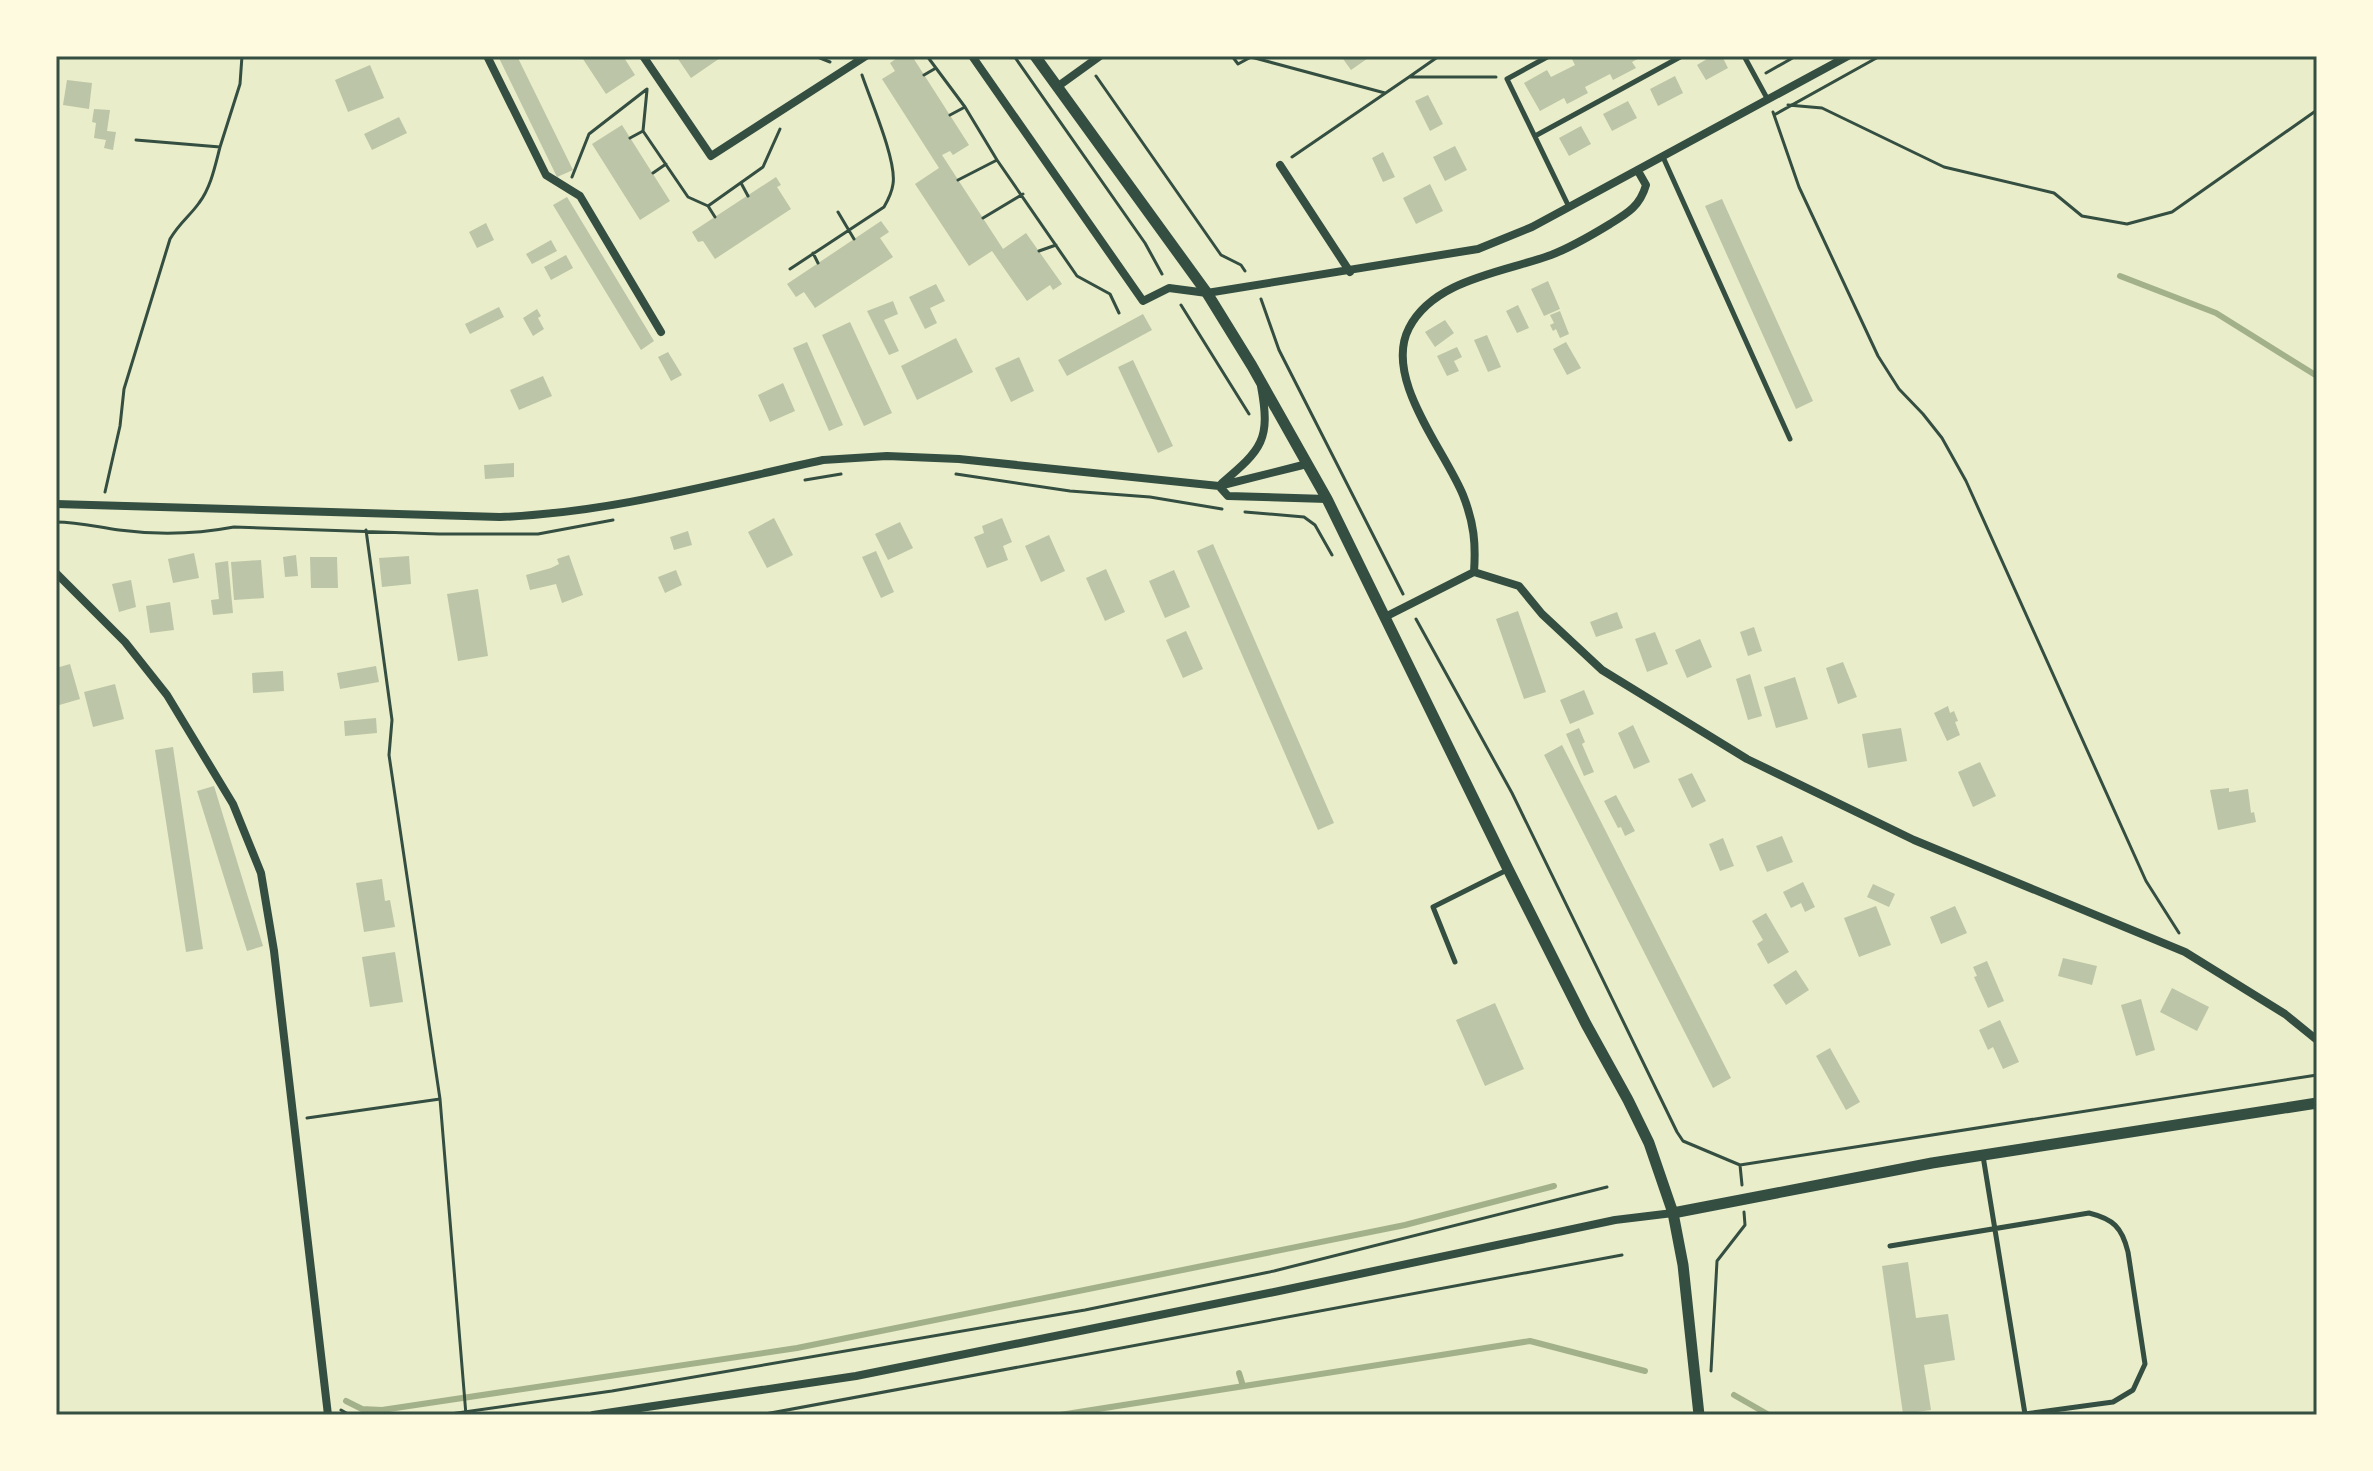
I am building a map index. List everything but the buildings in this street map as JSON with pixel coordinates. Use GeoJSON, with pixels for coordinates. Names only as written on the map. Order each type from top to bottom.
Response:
{"type":"FeatureCollection","features":[{"type":"Feature","properties":{"kind":"street"},"geometry":{"type":"LineString","coordinates":[[487,56],[546,175],[580,196],[661,332]]}},
{"type":"Feature","properties":{"kind":"street"},"geometry":{"type":"LineString","coordinates":[[643,56],[711,156],[866,56]]}},
{"type":"Feature","properties":{"kind":"street"},"geometry":{"type":"LineString","coordinates":[[972,56],[1143,301],[1169,288],[1207,293],[1478,249],[1532,227],[1848,56]]}},
{"type":"Feature","properties":{"kind":"street"},"geometry":{"type":"LineString","coordinates":[[1035,56],[1207,293],[1327,499],[1508,869],[1635,1114],[1649,1143],[1673,1213],[1683,1265],[1699,1415]]}},
{"type":"Feature","properties":{"kind":"street"},"geometry":{"type":"LineString","coordinates":[[1057,87],[1100,56]]}},
{"type":"Feature","properties":{"kind":"street"},"geometry":{"type":"LineString","coordinates":[[1280,165],[1350,272]]}},
{"type":"Feature","properties":{"kind":"street"},"geometry":{"type":"LineString","coordinates":[[1474,572],[1476,541],[1463,496],[1408,389],[1402,346],[1409,326],[1427,305],[1449,289],[1554,254],[1633,209],[1642,200],[1646,185],[1638,171]]}},
{"type":"Feature","properties":{"kind":"street"},"geometry":{"type":"LineString","coordinates":[[1219,486],[1254,455],[1260,445],[1266,415],[1260,382]]}},
{"type":"Feature","properties":{"kind":"street"},"geometry":{"type":"LineString","coordinates":[[56,504],[500,517],[551,515],[823,460],[874,456],[959,459],[1219,486],[1307,464]]}},
{"type":"Feature","properties":{"kind":"street"},"geometry":{"type":"LineString","coordinates":[[1219,486],[1228,496],[1327,499]]}},
{"type":"Feature","properties":{"kind":"street"},"geometry":{"type":"LineString","coordinates":[[1385,617],[1474,572],[1519,586],[1542,614],[1602,670],[1747,759],[1914,840],[2185,952],[2285,1014],[2317,1040]]}},
{"type":"Feature","properties":{"kind":"street"},"geometry":{"type":"LineString","coordinates":[[56,573],[125,642],[167,695],[233,804],[261,873],[274,951],[328,1415]]}},
{"type":"Feature","properties":{"kind":"street"},"geometry":{"type":"LineString","coordinates":[[593,1415],[856,1376],[1615,1220],[1744,1201],[1983,1155],[2317,1103]]}},
{"type":"Feature","properties":{"kind":"lane"},"geometry":{"type":"LineString","coordinates":[[1549,56],[1507,79],[1569,207]]}},
{"type":"Feature","properties":{"kind":"lane"},"geometry":{"type":"LineString","coordinates":[[1535,136],[1682,56]]}},
{"type":"Feature","properties":{"kind":"lane"},"geometry":{"type":"LineString","coordinates":[[1744,56],[1768,101]]}},
{"type":"Feature","properties":{"kind":"lane"},"geometry":{"type":"LineString","coordinates":[[1663,157],[1790,439]]}},
{"type":"Feature","properties":{"kind":"lane"},"geometry":{"type":"LineString","coordinates":[[1455,962],[1433,907],[1508,869]]}},
{"type":"Feature","properties":{"kind":"lane"},"geometry":{"type":"LineString","coordinates":[[1890,1246],[1994,1231],[2089,1213],[2116,1223],[2124,1235],[2128,1252],[2145,1364],[2138,1383],[2126,1396],[2113,1402],[2022,1414],[1994,1231],[1983,1155]]}},
{"type":"Feature","properties":{"kind":"path"},"geometry":{"type":"LineString","coordinates":[[105,495],[120,426],[124,389],[170,239],[180,222],[199,203],[211,178],[240,84],[242,56]]}},
{"type":"Feature","properties":{"kind":"path"},"geometry":{"type":"LineString","coordinates":[[927,56],[965,107],[997,160],[1077,276],[1110,294],[1119,313]]}},
{"type":"Feature","properties":{"kind":"path"},"geometry":{"type":"LineString","coordinates":[[1014,56],[1145,243],[1169,288],[1254,424]]}},
{"type":"Feature","properties":{"kind":"path"},"geometry":{"type":"LineString","coordinates":[[1232,56],[1238,64],[1251,57],[1385,93]]}},
{"type":"Feature","properties":{"kind":"path"},"geometry":{"type":"LineString","coordinates":[[1280,165],[1439,56]]}},
{"type":"Feature","properties":{"kind":"path"},"geometry":{"type":"LineString","coordinates":[[1756,79],[1796,56]]}},
{"type":"Feature","properties":{"kind":"path"},"geometry":{"type":"LineString","coordinates":[[1774,115],[1880,56]]}},
{"type":"Feature","properties":{"kind":"path"},"geometry":{"type":"LineString","coordinates":[[790,269],[884,207],[894,182],[889,155],[858,62]]}},
{"type":"Feature","properties":{"kind":"path"},"geometry":{"type":"LineString","coordinates":[[1089,65],[1214,246],[1221,255],[1241,265],[1256,286],[1279,350],[1408,605],[1512,793],[1683,1141],[1740,1165],[2317,1075]]}},
{"type":"Feature","properties":{"kind":"path"},"geometry":{"type":"LineString","coordinates":[[924,75],[936,68]]}},
{"type":"Feature","properties":{"kind":"path"},"geometry":{"type":"LineString","coordinates":[[1409,77],[1488,76],[1507,79]]}},
{"type":"Feature","properties":{"kind":"path"},"geometry":{"type":"LineString","coordinates":[[558,183],[572,177],[589,134],[647,89]]}},
{"type":"Feature","properties":{"kind":"path"},"geometry":{"type":"LineString","coordinates":[[1768,101],[1822,108],[1944,167],[2054,193],[2082,216],[2127,224],[2172,212],[2317,110]]}},
{"type":"Feature","properties":{"kind":"path"},"geometry":{"type":"LineString","coordinates":[[1768,101],[1799,187],[1878,356],[1899,389],[1942,438],[1966,481],[2146,881],[2177,926],[2185,952]]}},
{"type":"Feature","properties":{"kind":"path"},"geometry":{"type":"LineString","coordinates":[[950,115],[965,107]]}},
{"type":"Feature","properties":{"kind":"path"},"geometry":{"type":"LineString","coordinates":[[630,138],[643,131]]}},
{"type":"Feature","properties":{"kind":"path"},"geometry":{"type":"LineString","coordinates":[[136,140],[220,147]]}},
{"type":"Feature","properties":{"kind":"path"},"geometry":{"type":"LineString","coordinates":[[958,180],[997,160]]}},
{"type":"Feature","properties":{"kind":"path"},"geometry":{"type":"LineString","coordinates":[[653,173],[666,164]]}},
{"type":"Feature","properties":{"kind":"path"},"geometry":{"type":"LineString","coordinates":[[741,183],[748,196]]}},
{"type":"Feature","properties":{"kind":"path"},"geometry":{"type":"LineString","coordinates":[[983,218],[1023,194]]}},
{"type":"Feature","properties":{"kind":"path"},"geometry":{"type":"LineString","coordinates":[[708,206],[715,217]]}},
{"type":"Feature","properties":{"kind":"path"},"geometry":{"type":"LineString","coordinates":[[838,212],[854,239]]}},
{"type":"Feature","properties":{"kind":"path"},"geometry":{"type":"LineString","coordinates":[[1039,251],[1056,245]]}},
{"type":"Feature","properties":{"kind":"path"},"geometry":{"type":"LineString","coordinates":[[813,253],[818,263]]}},
{"type":"Feature","properties":{"kind":"path"},"geometry":{"type":"LineString","coordinates":[[1265,513],[1304,517],[1315,525],[1332,555]]}},
{"type":"Feature","properties":{"kind":"path"},"geometry":{"type":"LineString","coordinates":[[367,514],[366,531],[392,720],[389,755],[440,1099],[466,1414]]}},
{"type":"Feature","properties":{"kind":"path"},"geometry":{"type":"LineString","coordinates":[[294,1120],[440,1099]]}},
{"type":"Feature","properties":{"kind":"path"},"geometry":{"type":"LineString","coordinates":[[1711,1381],[1717,1261],[1745,1225],[1740,1165]]}},
{"type":"Feature","properties":{"kind":"path"},"geometry":{"type":"LineString","coordinates":[[443,1415],[612,1391],[1085,1310],[1274,1271],[1607,1187]]}},
{"type":"Feature","properties":{"kind":"path"},"geometry":{"type":"LineString","coordinates":[[760,1415],[1622,1255]]}},
{"type":"Feature","properties":{"kind":"path"},"geometry":{"type":"LineString","coordinates":[[341,1410],[350,1415]]}},
{"type":"Feature","properties":{"kind":"waterway"},"geometry":{"type":"LineString","coordinates":[[2120,276],[2216,313],[2317,376]]}},
{"type":"Feature","properties":{"kind":"waterway"},"geometry":{"type":"LineString","coordinates":[[346,1401],[362,1409],[382,1410],[797,1348],[1405,1225],[1554,1186]]}},
{"type":"Feature","properties":{"kind":"waterway"},"geometry":{"type":"LineString","coordinates":[[1060,1415],[1530,1341],[1645,1371]]}},
{"type":"Feature","properties":{"kind":"waterway"},"geometry":{"type":"LineString","coordinates":[[1239,1373],[1243,1386]]}},
{"type":"Feature","properties":{"kind":"waterway"},"geometry":{"type":"LineString","coordinates":[[1734,1395],[1769,1415]]}}]}
